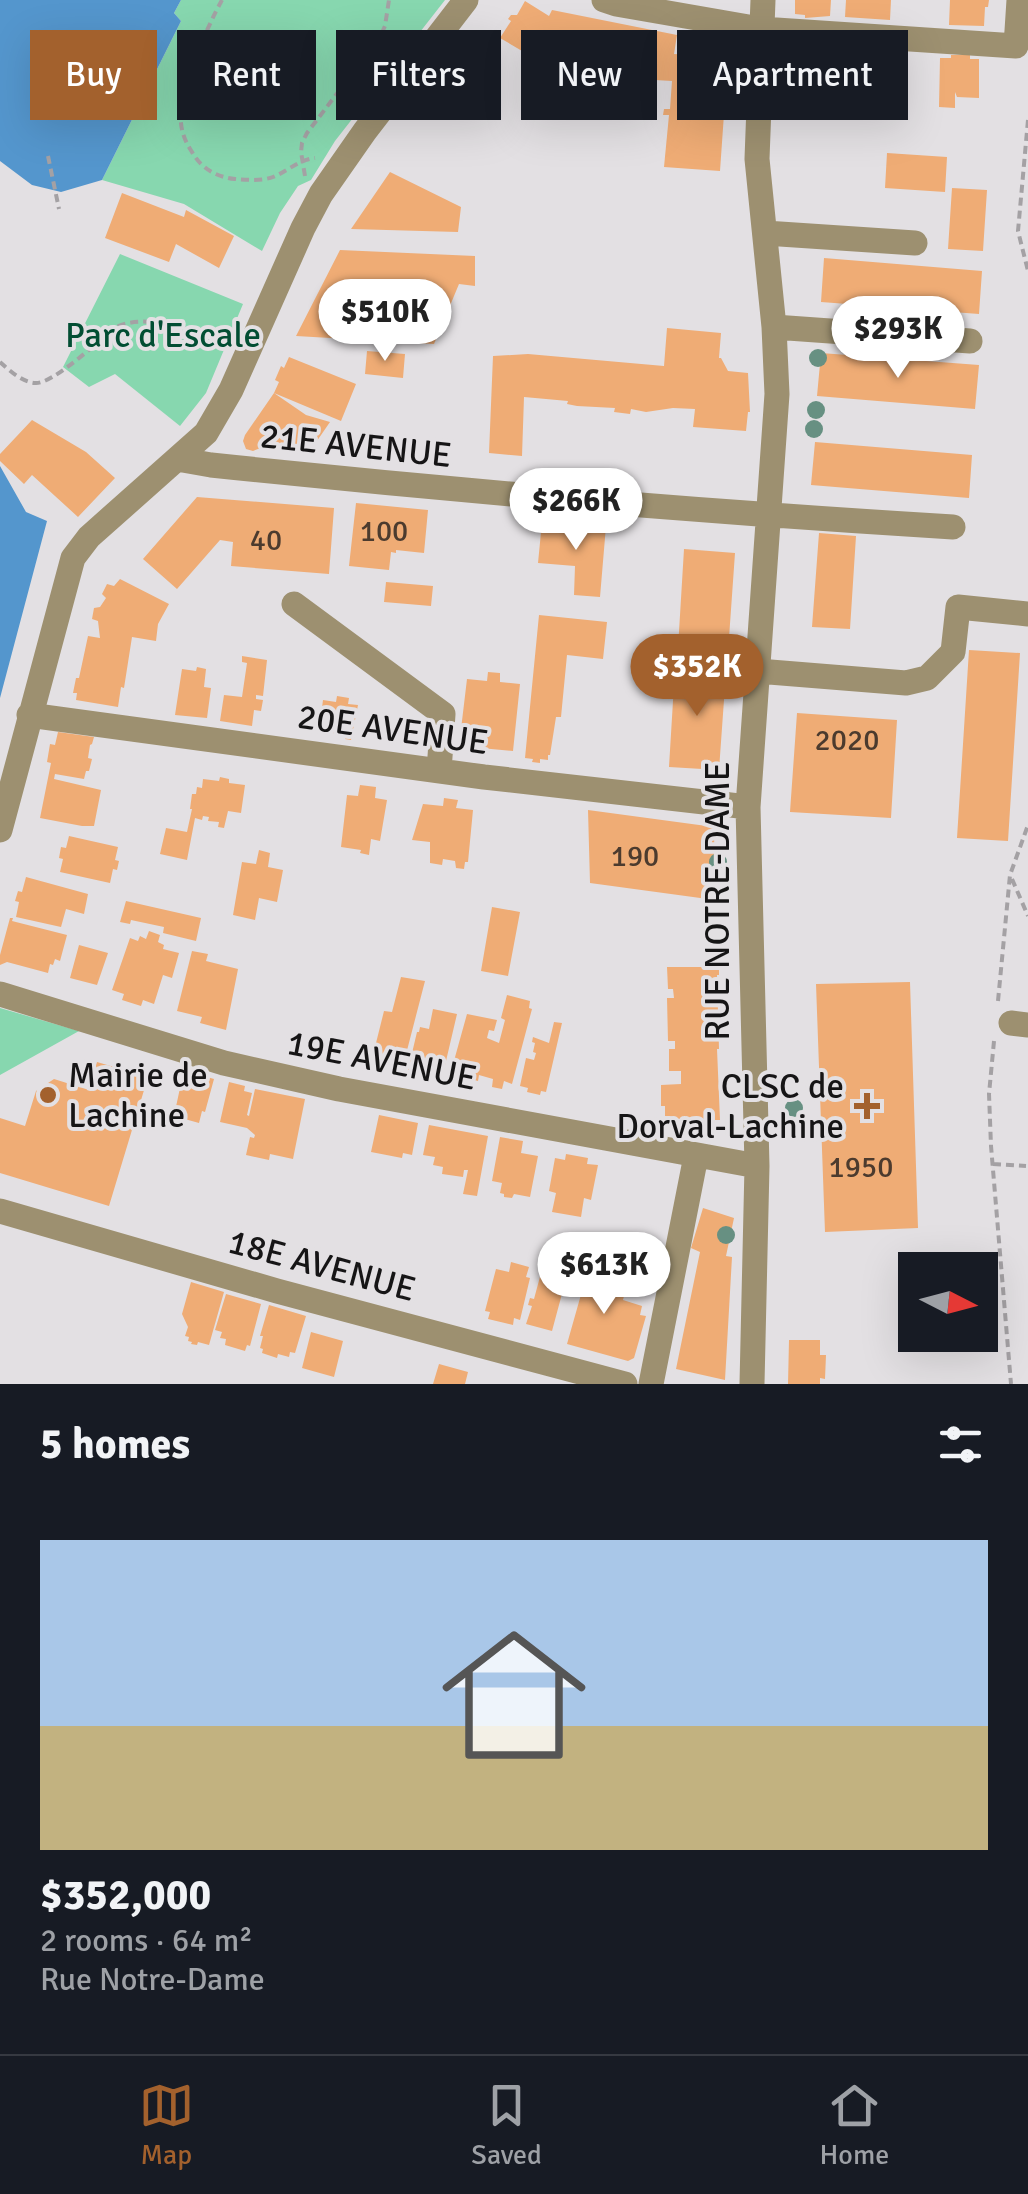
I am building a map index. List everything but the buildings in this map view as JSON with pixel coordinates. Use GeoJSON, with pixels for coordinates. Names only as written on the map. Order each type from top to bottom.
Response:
{"type":"FeatureCollection","features":[{"type":"Feature","properties":{"kind":"street"},"geometry":{"type":"LineString","coordinates":[[0,830],[73,558],[88,537],[206,433],[231,390],[321,194],[466,0]]}},
{"type":"Feature","properties":{"kind":"street"},"geometry":{"type":"LineString","coordinates":[[604,0],[760,29],[1016,46],[1019,0]]}},
{"type":"Feature","properties":{"kind":"street","name":"RUE NOTRE-DAME"},"geometry":{"type":"LineString","coordinates":[[752,1384],[757,1166],[748,806],[777,394],[758,159],[762,0]]}},
{"type":"Feature","properties":{"kind":"street"},"geometry":{"type":"LineString","coordinates":[[764,232],[915,243]]}},
{"type":"Feature","properties":{"kind":"street"},"geometry":{"type":"LineString","coordinates":[[774,326],[970,340]]}},
{"type":"Feature","properties":{"kind":"street","name":"21E AVENUE"},"geometry":{"type":"LineString","coordinates":[[176,459],[477,493],[953,527]]}},
{"type":"Feature","properties":{"kind":"street"},"geometry":{"type":"LineString","coordinates":[[294,604],[443,714],[439,771]]}},
{"type":"Feature","properties":{"kind":"street"},"geometry":{"type":"LineString","coordinates":[[757,671],[906,683],[927,678],[953,652],[958,607],[1028,614]]}},
{"type":"Feature","properties":{"kind":"street","name":"20E AVENUE"},"geometry":{"type":"LineString","coordinates":[[29,715],[439,771],[748,806]]}},
{"type":"Feature","properties":{"kind":"street","name":"19E AVENUE"},"geometry":{"type":"LineString","coordinates":[[0,994],[224,1063],[757,1166]]}},
{"type":"Feature","properties":{"kind":"street"},"geometry":{"type":"LineString","coordinates":[[651,1384],[696,1156]]}},
{"type":"Feature","properties":{"kind":"street","name":"18E AVENUE"},"geometry":{"type":"LineString","coordinates":[[0,1211],[277,1291],[625,1384]]}},
{"type":"Feature","properties":{"kind":"path"},"geometry":{"type":"LineString","coordinates":[[222,0],[208,27],[182,111],[185,140],[197,161],[212,174],[234,179],[266,179],[303,160],[326,161]]}},
{"type":"Feature","properties":{"kind":"path"},"geometry":{"type":"LineString","coordinates":[[304,182],[302,143],[380,37],[389,0]]}},
{"type":"Feature","properties":{"kind":"path"},"geometry":{"type":"LineString","coordinates":[[1028,120],[1018,232],[1028,271]]}},
{"type":"Feature","properties":{"kind":"path"},"geometry":{"type":"LineString","coordinates":[[48,156],[58,209]]}},
{"type":"Feature","properties":{"kind":"path"},"geometry":{"type":"LineString","coordinates":[[0,362],[25,380],[44,383],[126,322],[144,321],[217,334],[234,331]]}},
{"type":"Feature","properties":{"kind":"path"},"geometry":{"type":"LineString","coordinates":[[1011,1384],[990,1094],[1008,1022],[1010,874],[1028,825]]}},
{"type":"Feature","properties":{"kind":"path"},"geometry":{"type":"LineString","coordinates":[[1010,874],[1028,916]]}},
{"type":"Feature","properties":{"kind":"path"},"geometry":{"type":"LineString","coordinates":[[993,1164],[1026,1166]]}},
{"type":"Feature","properties":{"kind":"green space"},"geometry":{"type":"Polygon","coordinates":[[[181,0],[445,0],[422,30],[336,30],[336,120],[351,120],[311,180],[298,186],[262,251],[184,204],[102,180],[132,120],[157,120],[157,69],[181,21],[174,13],[181,0]]]}},
{"type":"Feature","properties":{"kind":"green space","name":"Parc d'Escale"},"geometry":{"type":"Polygon","coordinates":[[[120,254],[243,304],[206,393],[180,426],[115,374],[89,387],[63,367],[120,254]]]}},
{"type":"Feature","properties":{"kind":"green space"},"geometry":{"type":"Polygon","coordinates":[[[0,1008],[79,1031],[0,1075],[0,1008]]]}},
{"type":"Feature","properties":{"kind":"water"},"geometry":{"type":"Polygon","coordinates":[[[0,0],[181,0],[174,13],[181,21],[157,69],[157,30],[30,30],[30,120],[132,120],[102,180],[61,192],[32,185],[0,161],[0,0]]]}},
{"type":"Feature","properties":{"kind":"water"},"geometry":{"type":"Polygon","coordinates":[[[0,466],[26,512],[47,521],[0,698],[0,466]]]}},
{"type":"Feature","properties":{"kind":"place","name":"Mairie de Lachine"},"geometry":{"type":"Point","coordinates":[48,1095]}},
{"type":"Feature","properties":{"kind":"place","name":"CLSC de Dorval-Lachine"},"geometry":{"type":"Point","coordinates":[867,1106]}}]}
